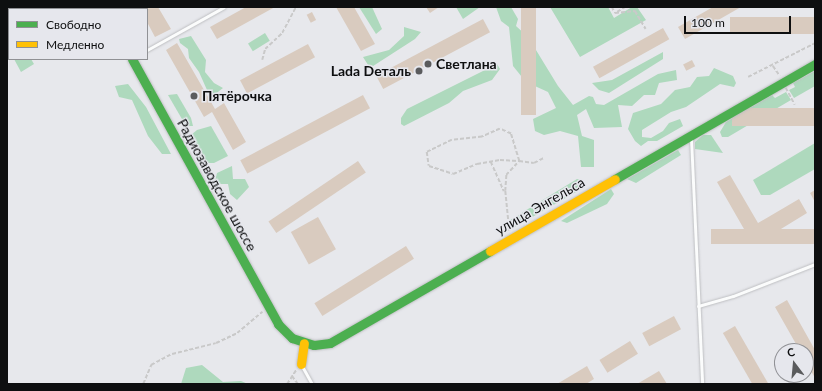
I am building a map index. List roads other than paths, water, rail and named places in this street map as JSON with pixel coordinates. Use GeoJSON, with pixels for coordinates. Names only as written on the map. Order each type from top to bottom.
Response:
{"type":"FeatureCollection","features":[{"type":"Feature","properties":{"kind":"street","name":"Радиозаводское шоссе"},"geometry":{"type":"LineString","coordinates":[[133,60],[278,324],[292,338],[304,344]]}},
{"type":"Feature","properties":{"kind":"street","name":"улица Энгельса"},"geometry":{"type":"LineString","coordinates":[[304,344],[330,344],[815,64]]}},
{"type":"Feature","properties":{"kind":"street"},"geometry":{"type":"LineString","coordinates":[[301,364],[304,344]]}},
{"type":"Feature","properties":{"kind":"lane"},"geometry":{"type":"LineString","coordinates":[[148,49],[224,7]]}},
{"type":"Feature","properties":{"kind":"lane"},"geometry":{"type":"LineString","coordinates":[[690,136],[702,384]]}},
{"type":"Feature","properties":{"kind":"lane"},"geometry":{"type":"LineString","coordinates":[[698,306],[733,296],[815,264]]}},
{"type":"Feature","properties":{"kind":"lane"},"geometry":{"type":"LineString","coordinates":[[301,364],[312,384]]}},
{"type":"Feature","properties":{"kind":"place","name":"Светлана"},"geometry":{"type":"Point","coordinates":[428,64]}},
{"type":"Feature","properties":{"kind":"place","name":"Lada Dеталь"},"geometry":{"type":"Point","coordinates":[419,71]}},
{"type":"Feature","properties":{"kind":"place","name":"Пятёрочка"},"geometry":{"type":"Point","coordinates":[194,96]}}]}
